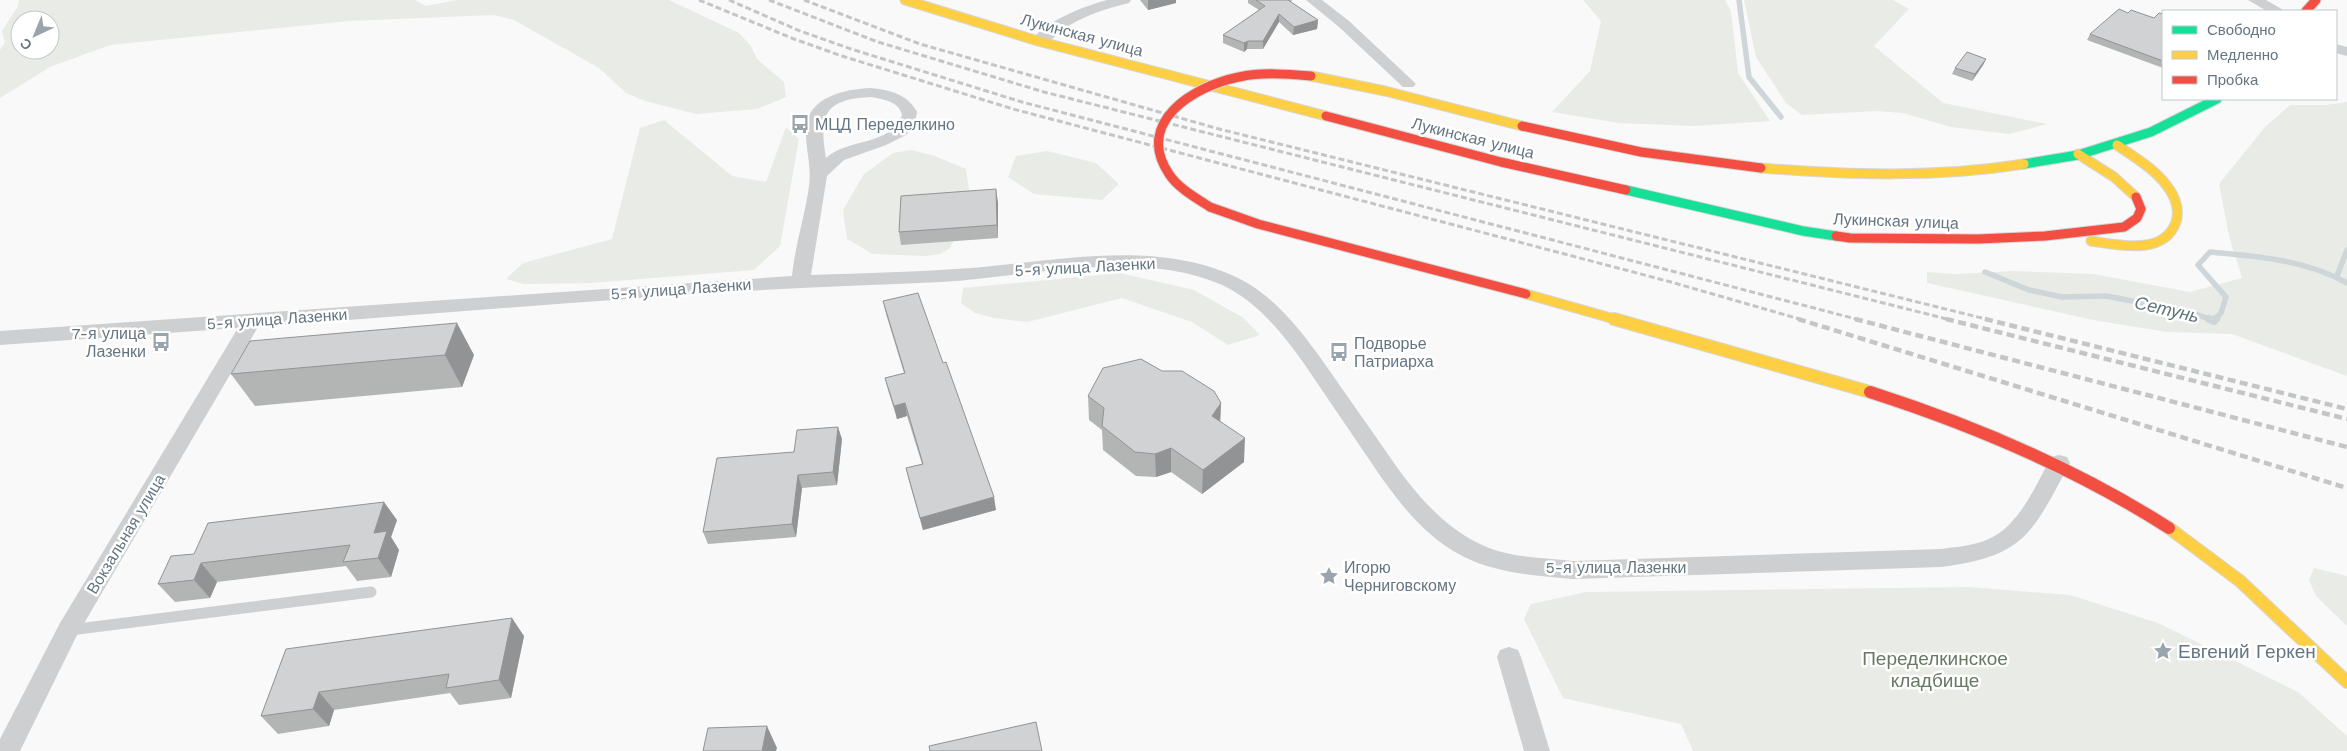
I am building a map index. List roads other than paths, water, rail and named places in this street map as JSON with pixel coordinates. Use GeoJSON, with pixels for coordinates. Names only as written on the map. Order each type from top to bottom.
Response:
{"type":"FeatureCollection","features":[{"type":"Feature","properties":{"kind":"main road","name":"Лукинская улица"},"geometry":{"type":"LineString","coordinates":[[909,1],[1038,41],[1501,162],[1797,230],[1850,238],[1914,240],[2045,236],[2124,227],[2140,217],[2141,206],[2132,192],[2078,154]]}},
{"type":"Feature","properties":{"kind":"main road"},"geometry":{"type":"LineString","coordinates":[[2215,100],[2192,114],[2117,145],[2000,168],[1930,174],[1786,170],[1728,165],[1606,145],[1311,76],[1269,74],[1228,80],[1187,96],[1168,112],[1161,124],[1157,136],[1157,150],[1168,176],[1180,188],[1210,207],[1258,224],[1664,330],[1924,408],[1964,422],[2059,463],[2158,520],[2216,562],[2286,621],[2347,682]]}},
{"type":"Feature","properties":{"kind":"main road","name":"Лукинская улица"},"geometry":{"type":"LineString","coordinates":[[2045,236],[2127,246],[2154,244],[2172,234],[2177,218],[2175,199],[2156,174],[2117,145]]}},
{"type":"Feature","properties":{"kind":"street"},"geometry":{"type":"LineString","coordinates":[[1038,41],[1064,22],[1092,8],[1124,0]]}},
{"type":"Feature","properties":{"kind":"street"},"geometry":{"type":"LineString","coordinates":[[1313,0],[1344,24],[1408,84]]}},
{"type":"Feature","properties":{"kind":"street"},"geometry":{"type":"LineString","coordinates":[[2255,0],[2276,10]]}},
{"type":"Feature","properties":{"kind":"street"},"geometry":{"type":"LineString","coordinates":[[801,280],[819,175],[814,126],[816,116],[824,107],[836,100],[867,93],[896,98],[906,104],[910,113],[909,122],[902,131],[890,139],[837,156],[819,175]]}},
{"type":"Feature","properties":{"kind":"street","name":"5-я улица Лазенки"},"geometry":{"type":"LineString","coordinates":[[0,338],[801,280],[938,276],[1130,261],[1184,266],[1228,280],[1261,301],[1290,330],[1406,497],[1425,516],[1469,548],[1524,566],[1573,570],[1940,558],[1971,554],[1994,546],[2013,535],[2041,496],[2059,463]]}},
{"type":"Feature","properties":{"kind":"street","name":"Вокзальная улица"},"geometry":{"type":"LineString","coordinates":[[7,751],[68,630],[252,321]]}},
{"type":"Feature","properties":{"kind":"street"},"geometry":{"type":"LineString","coordinates":[[1509,657],[1536,751]]}},
{"type":"Feature","properties":{"kind":"lane"},"geometry":{"type":"LineString","coordinates":[[68,630],[371,592]]}},
{"type":"Feature","properties":{"kind":"waterway","name":"Сетунь"},"geometry":{"type":"LineString","coordinates":[[1739,0],[1749,77],[1781,117]]}},
{"type":"Feature","properties":{"kind":"waterway"},"geometry":{"type":"LineString","coordinates":[[2337,276],[2347,250]]}},
{"type":"Feature","properties":{"kind":"waterway","name":"Сетунь"},"geometry":{"type":"LineString","coordinates":[[2215,320],[2221,313],[2226,297],[2198,265],[2210,252],[2280,260],[2314,269],[2347,283]]}},
{"type":"Feature","properties":{"kind":"waterway","name":"Сетунь"},"geometry":{"type":"LineString","coordinates":[[1985,272],[2029,290],[2062,297],[2106,296],[2190,312],[2212,320]]}},
{"type":"Feature","properties":{"kind":"waterway","name":"Сетунь"},"geometry":{"type":"LineString","coordinates":[[2209,319],[2215,320]]}},
{"type":"Feature","properties":{"kind":"railway"},"geometry":{"type":"LineString","coordinates":[[699,0],[794,39],[842,56],[1013,109],[1671,282],[1803,320]]}},
{"type":"Feature","properties":{"kind":"railway"},"geometry":{"type":"LineString","coordinates":[[729,0],[800,31],[851,49],[1022,102],[1860,320]]}},
{"type":"Feature","properties":{"kind":"railway"},"geometry":{"type":"LineString","coordinates":[[769,0],[878,42],[1044,92],[1951,320]]}},
{"type":"Feature","properties":{"kind":"railway"},"geometry":{"type":"LineString","coordinates":[[804,0],[920,44],[1219,129],[1990,320]]}},
{"type":"Feature","properties":{"kind":"railway"},"geometry":{"type":"LineString","coordinates":[[1798,319],[2347,488]]}},
{"type":"Feature","properties":{"kind":"railway"},"geometry":{"type":"LineString","coordinates":[[1855,319],[2347,447]]}},
{"type":"Feature","properties":{"kind":"railway"},"geometry":{"type":"LineString","coordinates":[[1946,319],[2347,419]]}},
{"type":"Feature","properties":{"kind":"railway"},"geometry":{"type":"LineString","coordinates":[[1985,319],[2347,409]]}},
{"type":"Feature","properties":{"kind":"place","name":"МЦД Переделкино"},"geometry":{"type":"Point","coordinates":[800,124]}},
{"type":"Feature","properties":{"kind":"place","name":"7-я улица Лазенки"},"geometry":{"type":"Point","coordinates":[161,342]}},
{"type":"Feature","properties":{"kind":"place","name":"Подворье Патриарха"},"geometry":{"type":"Point","coordinates":[1339,352]}},
{"type":"Feature","properties":{"kind":"place","name":"Игорю Черниговскому"},"geometry":{"type":"Point","coordinates":[1329,576]}},
{"type":"Feature","properties":{"kind":"place","name":"Евгений Геркен"},"geometry":{"type":"Point","coordinates":[2163,651]}},
{"type":"Feature","properties":{"kind":"park label","name":"Переделкинское кладбище"},"geometry":{"type":"Point","coordinates":[1935,669]}}]}
